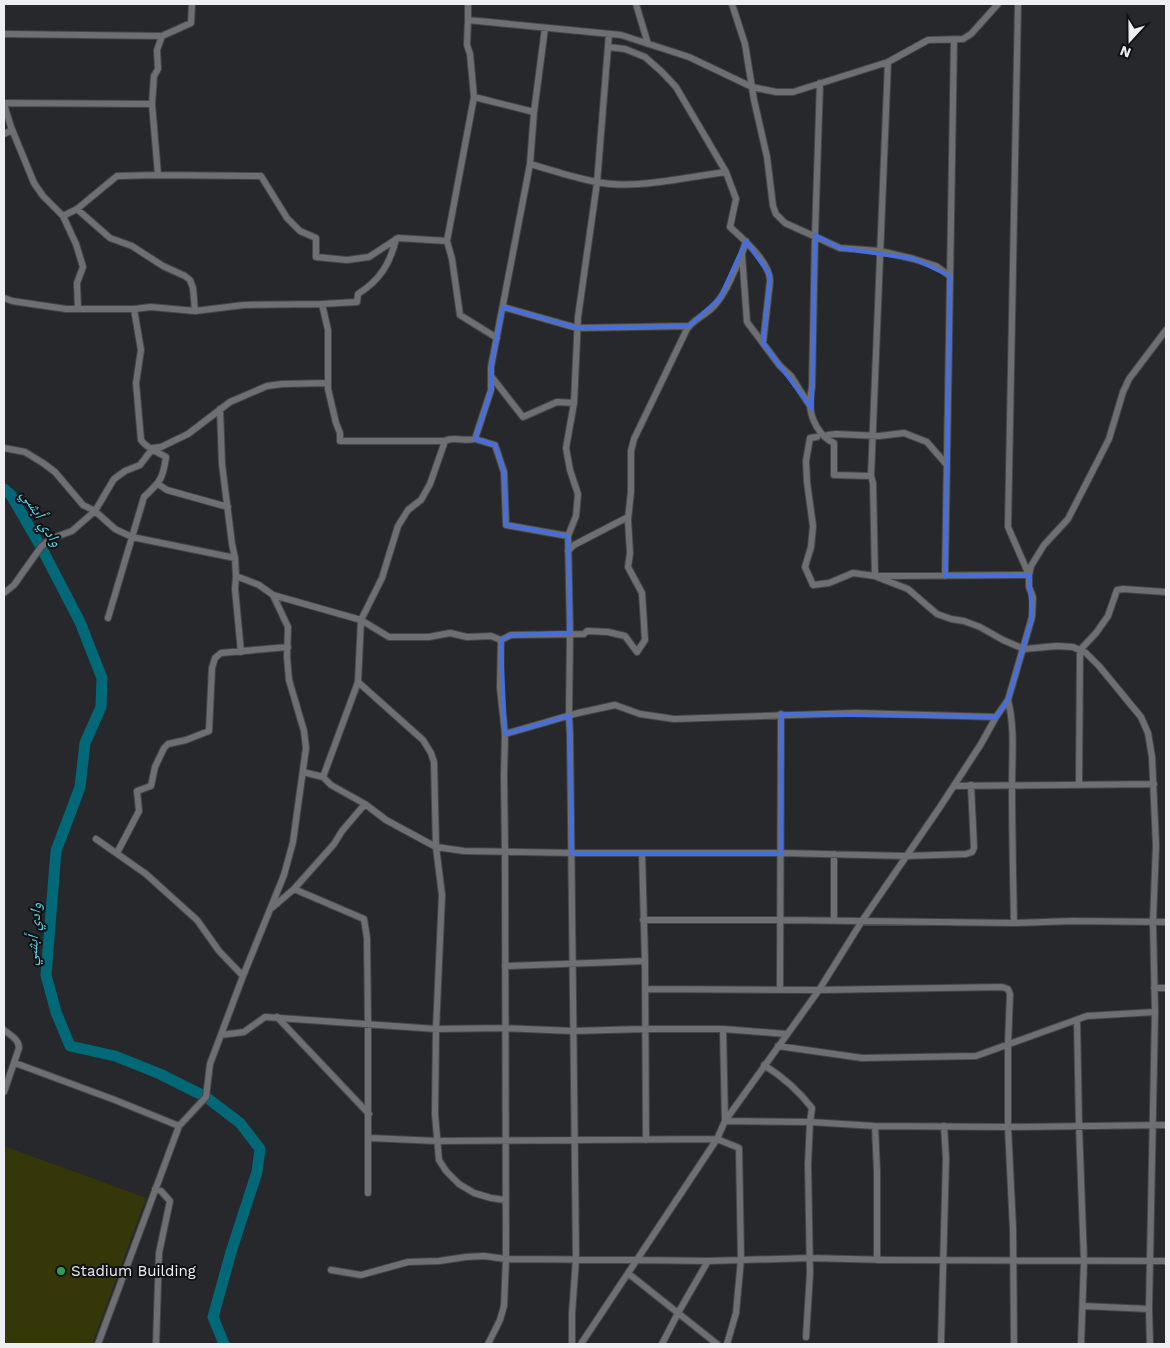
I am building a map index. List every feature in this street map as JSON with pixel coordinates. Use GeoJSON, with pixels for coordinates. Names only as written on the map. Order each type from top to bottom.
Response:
{"type":"FeatureCollection","features":[{"type":"Feature","properties":{"kind":"street"},"geometry":{"type":"LineString","coordinates":[[4,34],[162,36],[191,23],[192,4]]}},
{"type":"Feature","properties":{"kind":"street"},"geometry":{"type":"LineString","coordinates":[[468,4],[466,45],[470,54],[474,97],[447,241],[452,260],[460,315],[497,338]]}},
{"type":"Feature","properties":{"kind":"street"},"geometry":{"type":"LineString","coordinates":[[636,4],[648,44]]}},
{"type":"Feature","properties":{"kind":"street"},"geometry":{"type":"LineString","coordinates":[[732,4],[745,44],[773,206],[776,214],[785,223],[840,248],[880,251],[914,259],[936,266],[950,276]]}},
{"type":"Feature","properties":{"kind":"street"},"geometry":{"type":"LineString","coordinates":[[468,20],[621,35],[689,57],[752,86],[776,92],[793,92],[888,62],[928,40],[963,40],[971,34],[998,4]]}},
{"type":"Feature","properties":{"kind":"street"},"geometry":{"type":"LineString","coordinates":[[1018,4],[1008,527],[1029,575]]}},
{"type":"Feature","properties":{"kind":"street"},"geometry":{"type":"LineString","coordinates":[[475,439],[491,390],[491,367],[530,164],[534,112],[545,28]]}},
{"type":"Feature","properties":{"kind":"street"},"geometry":{"type":"LineString","coordinates":[[572,1344],[576,1259],[568,536],[576,516],[578,494],[570,470],[566,448],[574,403],[577,328],[597,183],[609,34]]}},
{"type":"Feature","properties":{"kind":"street"},"geometry":{"type":"LineString","coordinates":[[158,175],[152,104],[154,76],[158,69],[157,50],[162,36]]}},
{"type":"Feature","properties":{"kind":"street"},"geometry":{"type":"LineString","coordinates":[[944,576],[954,40]]}},
{"type":"Feature","properties":{"kind":"street"},"geometry":{"type":"LineString","coordinates":[[608,47],[637,53],[662,72],[676,87],[726,172],[736,199],[730,227],[746,241],[770,275],[763,343]]}},
{"type":"Feature","properties":{"kind":"street"},"geometry":{"type":"LineString","coordinates":[[875,576],[873,483],[871,476],[888,62]]}},
{"type":"Feature","properties":{"kind":"street"},"geometry":{"type":"LineString","coordinates":[[810,406],[820,82]]}},
{"type":"Feature","properties":{"kind":"street"},"geometry":{"type":"LineString","coordinates":[[474,97],[534,112]]}},
{"type":"Feature","properties":{"kind":"street"},"geometry":{"type":"LineString","coordinates":[[4,106],[152,104]]}},
{"type":"Feature","properties":{"kind":"street"},"geometry":{"type":"LineString","coordinates":[[4,106],[4,122]]}},
{"type":"Feature","properties":{"kind":"street"},"geometry":{"type":"LineString","coordinates":[[4,106],[34,183],[43,196],[63,216],[76,244],[83,267],[77,284],[78,309]]}},
{"type":"Feature","properties":{"kind":"street"},"geometry":{"type":"LineString","coordinates":[[4,134],[12,130]]}},
{"type":"Feature","properties":{"kind":"street"},"geometry":{"type":"LineString","coordinates":[[530,164],[597,183],[616,184],[644,183],[726,172]]}},
{"type":"Feature","properties":{"kind":"street"},"geometry":{"type":"LineString","coordinates":[[63,216],[77,209],[117,176],[261,176],[287,218],[300,231],[316,238],[316,257],[347,260],[370,257],[396,239],[404,238],[447,241]]}},
{"type":"Feature","properties":{"kind":"street"},"geometry":{"type":"LineString","coordinates":[[77,209],[110,238],[132,246],[163,266],[190,280],[193,288],[195,311]]}},
{"type":"Feature","properties":{"kind":"street"},"geometry":{"type":"LineString","coordinates":[[4,298],[12,301],[66,309],[134,309],[151,307],[195,311],[244,305],[357,302],[358,294],[370,287],[389,263],[396,239]]}},
{"type":"Feature","properties":{"kind":"street"},"geometry":{"type":"LineString","coordinates":[[501,640],[512,635],[601,632],[626,636],[637,652],[645,640],[642,594],[628,567],[630,553],[628,517],[631,491],[631,451],[634,440],[689,326],[713,308],[720,298],[742,254],[746,241]]}},
{"type":"Feature","properties":{"kind":"street"},"geometry":{"type":"LineString","coordinates":[[742,254],[747,322],[780,366],[791,376],[810,406],[819,431],[824,437],[834,443],[834,476],[871,476]]}},
{"type":"Feature","properties":{"kind":"street"},"geometry":{"type":"LineString","coordinates":[[322,304],[328,330],[328,383],[340,441],[445,441],[449,439],[475,439],[495,445],[504,472],[506,525],[568,536]]}},
{"type":"Feature","properties":{"kind":"street"},"geometry":{"type":"LineString","coordinates":[[503,306],[577,328],[689,326]]}},
{"type":"Feature","properties":{"kind":"street"},"geometry":{"type":"LineString","coordinates":[[108,618],[144,497],[158,484],[164,474],[166,457],[153,448],[144,445],[141,440],[136,383],[141,350],[134,309]]}},
{"type":"Feature","properties":{"kind":"street"},"geometry":{"type":"LineString","coordinates":[[581,1344],[717,1139],[725,1121],[819,990],[862,921],[954,786],[1008,700],[1032,618],[1034,605],[1029,587],[1031,566],[1044,545],[1068,519],[1108,439],[1122,392],[1129,379],[1166,330]]}},
{"type":"Feature","properties":{"kind":"street"},"geometry":{"type":"LineString","coordinates":[[491,376],[523,417],[557,402],[574,403]]}},
{"type":"Feature","properties":{"kind":"street"},"geometry":{"type":"LineString","coordinates":[[4,593],[14,585],[29,562],[50,539],[72,531],[95,511],[114,479],[125,471],[140,465],[153,448],[161,447],[188,434],[230,402],[267,386],[328,383]]}},
{"type":"Feature","properties":{"kind":"street"},"geometry":{"type":"LineString","coordinates":[[220,409],[222,464],[235,558],[235,589],[241,652]]}},
{"type":"Feature","properties":{"kind":"street"},"geometry":{"type":"LineString","coordinates":[[828,435],[873,436],[904,433],[927,442],[946,464]]}},
{"type":"Feature","properties":{"kind":"street"},"geometry":{"type":"LineString","coordinates":[[818,437],[810,438],[806,461],[813,526],[811,547],[805,567],[814,585],[829,584],[853,572],[875,576],[1029,575]]}},
{"type":"Feature","properties":{"kind":"street"},"geometry":{"type":"LineString","coordinates":[[323,777],[358,682],[361,620],[382,578],[398,526],[408,510],[421,500],[430,484],[445,441]]}},
{"type":"Feature","properties":{"kind":"street"},"geometry":{"type":"LineString","coordinates":[[4,448],[26,452],[43,463],[55,472],[83,505],[95,511],[115,529],[132,537],[235,558]]}},
{"type":"Feature","properties":{"kind":"street"},"geometry":{"type":"LineString","coordinates":[[158,484],[167,490],[228,508]]}},
{"type":"Feature","properties":{"kind":"street"},"geometry":{"type":"LineString","coordinates":[[568,551],[574,545],[628,517]]}},
{"type":"Feature","properties":{"kind":"street"},"geometry":{"type":"LineString","coordinates":[[236,576],[259,586],[273,595],[361,620],[389,637],[429,638],[450,633],[468,637],[491,636],[501,640]]}},
{"type":"Feature","properties":{"kind":"street"},"geometry":{"type":"LineString","coordinates":[[875,576],[908,589],[937,614],[980,627],[1003,640],[1024,648],[1073,647],[1086,653],[1141,717],[1148,732],[1154,784],[1156,845],[1153,922],[1155,1012],[1148,1309],[1150,1344]]}},
{"type":"Feature","properties":{"kind":"street"},"geometry":{"type":"LineString","coordinates":[[1079,784],[1080,650],[1096,633],[1108,616],[1118,590],[1166,592]]}},
{"type":"Feature","properties":{"kind":"street"},"geometry":{"type":"LineString","coordinates":[[98,1344],[179,1126],[206,1097],[210,1064],[242,976],[284,875],[293,842],[306,748],[304,731],[289,680],[287,657],[288,627],[273,595]]}},
{"type":"Feature","properties":{"kind":"street"},"geometry":{"type":"LineString","coordinates":[[488,1344],[500,1320],[504,1306],[506,1259],[506,851],[505,734],[500,688],[501,640]]}},
{"type":"Feature","properties":{"kind":"street"},"geometry":{"type":"LineString","coordinates":[[117,853],[139,811],[137,792],[151,786],[155,766],[164,748],[168,744],[186,740],[209,731],[212,668],[215,658],[221,653],[288,647]]}},
{"type":"Feature","properties":{"kind":"street"},"geometry":{"type":"LineString","coordinates":[[358,682],[423,740],[434,762],[436,848],[442,896],[436,1030],[435,1114],[439,1160],[446,1171],[459,1184],[474,1193],[505,1200]]}},
{"type":"Feature","properties":{"kind":"street"},"geometry":{"type":"LineString","coordinates":[[1008,700],[1012,716],[1014,923]]}},
{"type":"Feature","properties":{"kind":"street"},"geometry":{"type":"LineString","coordinates":[[505,734],[578,713],[615,705],[640,714],[674,719],[856,713],[996,717]]}},
{"type":"Feature","properties":{"kind":"street"},"geometry":{"type":"LineString","coordinates":[[780,989],[782,920],[781,714]]}},
{"type":"Feature","properties":{"kind":"street"},"geometry":{"type":"LineString","coordinates":[[303,772],[323,777],[331,785],[365,804],[386,820],[436,848],[464,851],[782,853],[906,856],[966,854],[972,852],[974,848],[971,785]]}},
{"type":"Feature","properties":{"kind":"street"},"geometry":{"type":"LineString","coordinates":[[954,786],[1154,784]]}},
{"type":"Feature","properties":{"kind":"street"},"geometry":{"type":"LineString","coordinates":[[271,908],[294,889],[334,844],[342,831],[365,804]]}},
{"type":"Feature","properties":{"kind":"street"},"geometry":{"type":"LineString","coordinates":[[96,839],[146,874],[197,920],[219,951],[242,976]]}},
{"type":"Feature","properties":{"kind":"street"},"geometry":{"type":"LineString","coordinates":[[642,853],[646,1140]]}},
{"type":"Feature","properties":{"kind":"street"},"geometry":{"type":"LineString","coordinates":[[834,854],[834,920]]}},
{"type":"Feature","properties":{"kind":"street"},"geometry":{"type":"LineString","coordinates":[[294,889],[364,919],[367,938],[370,1138],[368,1193]]}},
{"type":"Feature","properties":{"kind":"street"},"geometry":{"type":"LineString","coordinates":[[643,920],[834,920],[1014,923],[1072,921],[1166,922]]}},
{"type":"Feature","properties":{"kind":"street"},"geometry":{"type":"LineString","coordinates":[[505,966],[645,961]]}},
{"type":"Feature","properties":{"kind":"street"},"geometry":{"type":"LineString","coordinates":[[645,989],[819,990],[1002,987],[1008,989],[1010,994],[1008,1127],[1013,1229],[1014,1344]]}},
{"type":"Feature","properties":{"kind":"street"},"geometry":{"type":"LineString","coordinates":[[1154,988],[1166,988]]}},
{"type":"Feature","properties":{"kind":"street"},"geometry":{"type":"LineString","coordinates":[[778,1046],[879,1059],[976,1056],[1096,1015],[1155,1012]]}},
{"type":"Feature","properties":{"kind":"street"},"geometry":{"type":"LineString","coordinates":[[221,1035],[244,1032],[265,1017],[436,1030],[505,1028],[573,1031],[722,1029],[786,1034]]}},
{"type":"Feature","properties":{"kind":"street"},"geometry":{"type":"LineString","coordinates":[[277,1017],[369,1114]]}},
{"type":"Feature","properties":{"kind":"street"},"geometry":{"type":"LineString","coordinates":[[1077,1020],[1084,1261],[1081,1344]]}},
{"type":"Feature","properties":{"kind":"street"},"geometry":{"type":"LineString","coordinates":[[722,1029],[725,1121]]}},
{"type":"Feature","properties":{"kind":"street"},"geometry":{"type":"LineString","coordinates":[[4,1030],[19,1043],[20,1048],[4,1092]]}},
{"type":"Feature","properties":{"kind":"street"},"geometry":{"type":"LineString","coordinates":[[15,1063],[179,1126]]}},
{"type":"Feature","properties":{"kind":"street"},"geometry":{"type":"LineString","coordinates":[[764,1065],[804,1097],[812,1108],[810,1122],[809,1258],[806,1337]]}},
{"type":"Feature","properties":{"kind":"street"},"geometry":{"type":"LineString","coordinates":[[725,1121],[810,1122],[875,1126],[1166,1125]]}},
{"type":"Feature","properties":{"kind":"street"},"geometry":{"type":"LineString","coordinates":[[875,1126],[877,1260]]}},
{"type":"Feature","properties":{"kind":"street"},"geometry":{"type":"LineString","coordinates":[[942,1344],[946,1158],[944,1126]]}},
{"type":"Feature","properties":{"kind":"street"},"geometry":{"type":"LineString","coordinates":[[370,1138],[437,1141],[717,1139],[739,1148],[741,1259],[736,1313],[727,1344]]}},
{"type":"Feature","properties":{"kind":"street"},"geometry":{"type":"LineString","coordinates":[[155,1189],[161,1191],[170,1201],[159,1253],[156,1344]]}},
{"type":"Feature","properties":{"kind":"street"},"geometry":{"type":"LineString","coordinates":[[331,1270],[362,1275],[408,1262],[484,1256],[506,1259],[708,1261],[809,1258],[1166,1261]]}},
{"type":"Feature","properties":{"kind":"street"},"geometry":{"type":"LineString","coordinates":[[662,1344],[708,1261]]}},
{"type":"Feature","properties":{"kind":"street"},"geometry":{"type":"LineString","coordinates":[[629,1274],[717,1344]]}},
{"type":"Feature","properties":{"kind":"street"},"geometry":{"type":"LineString","coordinates":[[1083,1306],[1148,1309]]}},
{"type":"Feature","properties":{"kind":"highlighted area"},"geometry":{"type":"Polygon","coordinates":[[[815,235],[840,248],[914,259],[950,276],[945,576],[1029,575],[1032,617],[1008,700],[996,717],[781,714],[781,853],[572,853],[569,716],[505,734],[501,640],[511,635],[570,633],[568,536],[506,525],[504,472],[495,445],[475,439],[491,390],[491,367],[503,307],[577,328],[689,326],[720,298],[746,241],[770,275],[763,343],[812,409],[815,235]]]}},
{"type":"Feature","properties":{"kind":"shaded area","name":"Stadium Building"},"geometry":{"type":"Polygon","coordinates":[[[4,1146],[146,1198],[92,1344],[4,1344],[4,1146]]]}},
{"type":"Feature","properties":{"kind":"waterway","name":"وادي أبشي"},"geometry":{"type":"LineString","coordinates":[[4,489],[11,495],[41,547],[80,622],[102,678],[101,707],[85,743],[80,787],[56,851],[46,975],[56,1012],[70,1046],[115,1056],[160,1074],[206,1097],[240,1123],[260,1149],[257,1172],[231,1252],[213,1317],[224,1344]]}},
{"type":"Feature","properties":{"kind":"place","name":"Stadium Building"},"geometry":{"type":"Point","coordinates":[61,1271]}}]}
